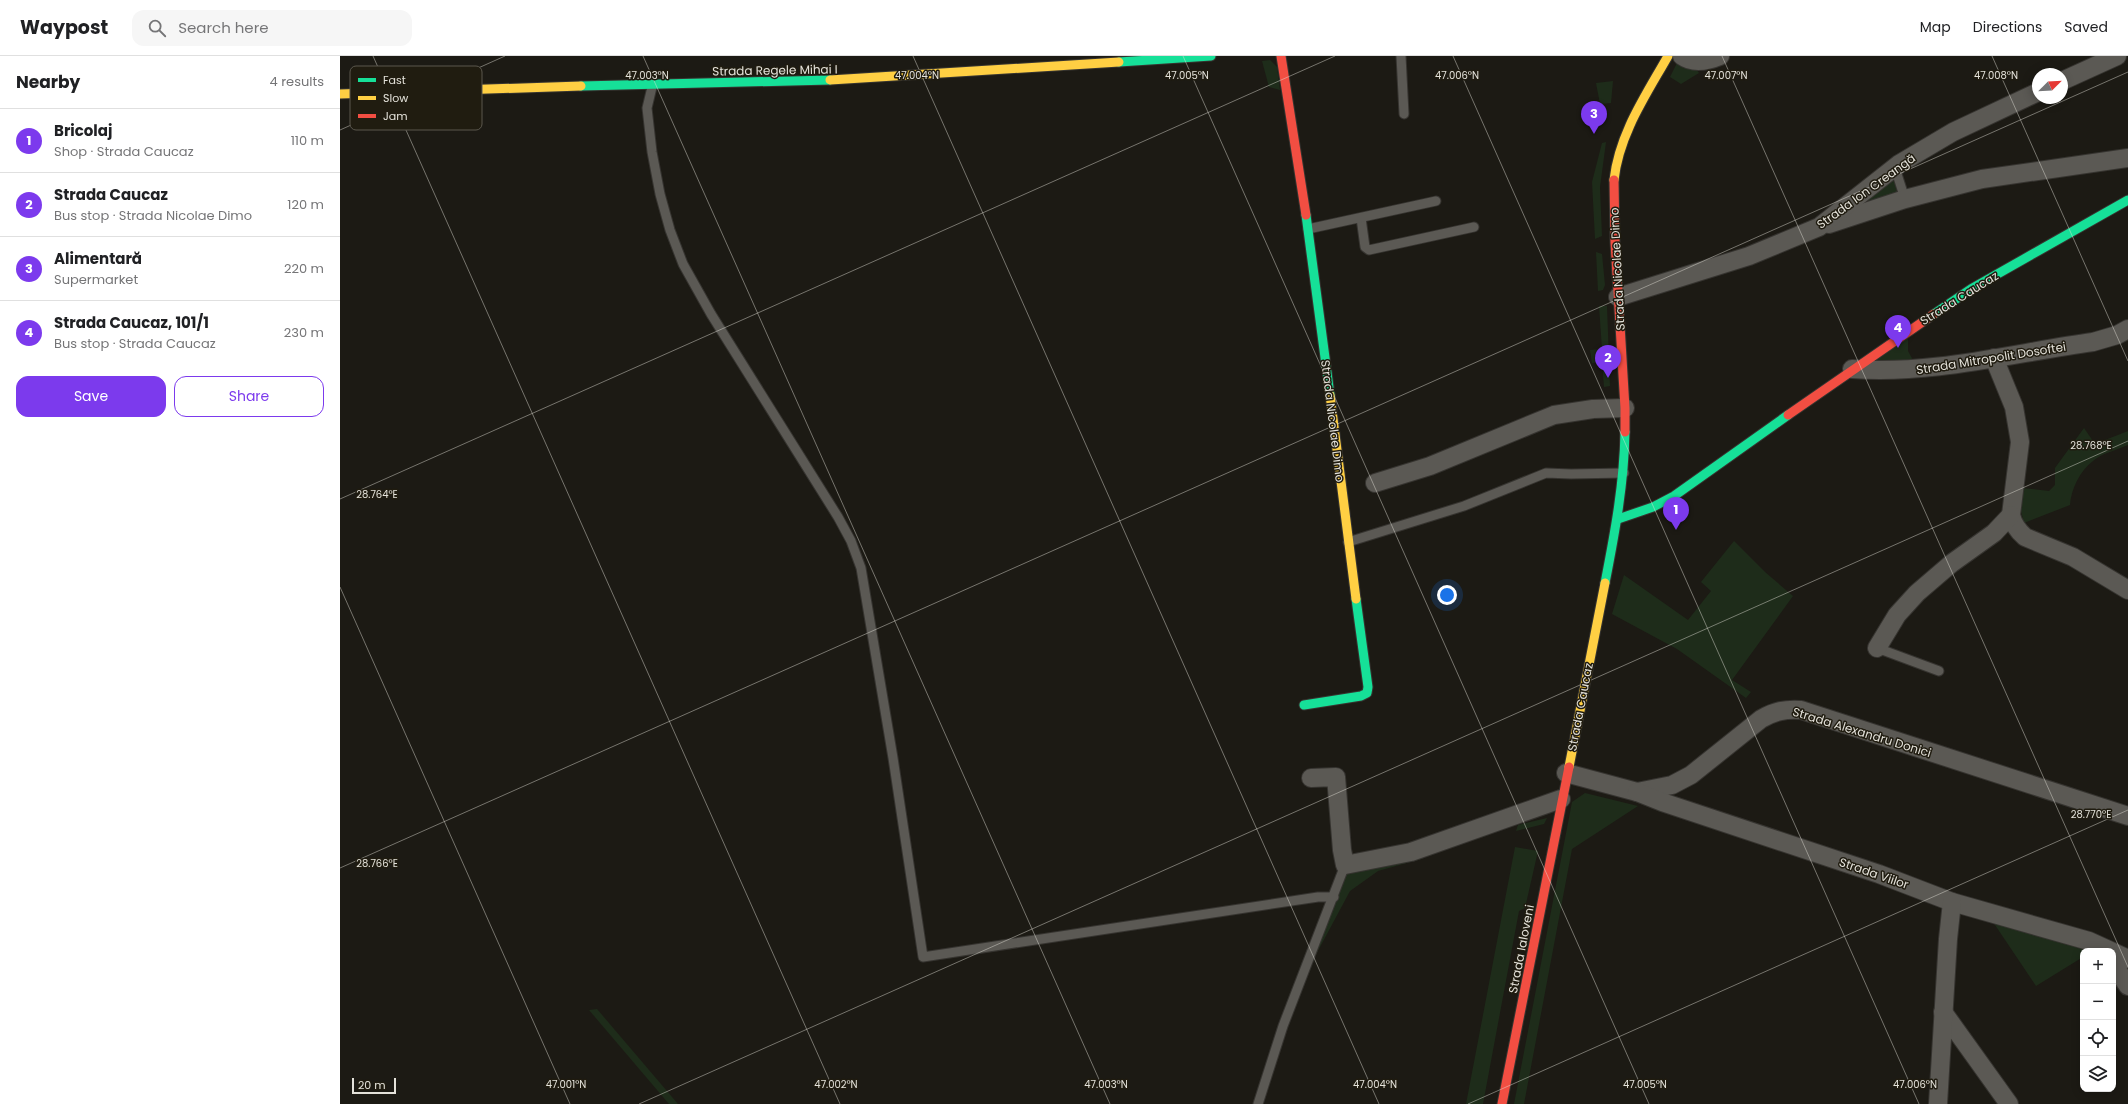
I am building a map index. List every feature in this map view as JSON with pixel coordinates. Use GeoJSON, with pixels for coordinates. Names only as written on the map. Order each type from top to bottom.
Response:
{"type":"FeatureCollection","features":[{"type":"Feature","properties":{"kind":"street","name":"Strada Regele Mihai I"},"geometry":{"type":"LineString","coordinates":[[482,89],[653,84],[745,84],[838,80],[1019,63],[1211,56]]}},
{"type":"Feature","properties":{"kind":"street","name":"Strada Nicolae Dimo"},"geometry":{"type":"LineString","coordinates":[[1281,56],[1308,228],[1348,542]]}},
{"type":"Feature","properties":{"kind":"street","name":"Strada Nicolae Dimo"},"geometry":{"type":"LineString","coordinates":[[1618,519],[1624,473],[1625,408],[1613,206],[1614,179],[1619,153],[1632,122],[1668,56]]}},
{"type":"Feature","properties":{"kind":"street"},"geometry":{"type":"LineString","coordinates":[[1682,56],[1687,60],[1698,61],[1720,56]]}},
{"type":"Feature","properties":{"kind":"street"},"geometry":{"type":"LineString","coordinates":[[2068,75],[2080,64],[2117,56]]}},
{"type":"Feature","properties":{"kind":"street","name":"Strada Regele Mihai I"},"geometry":{"type":"LineString","coordinates":[[340,94],[350,94]]}},
{"type":"Feature","properties":{"kind":"street","name":"Strada Ion Creangă"},"geometry":{"type":"LineString","coordinates":[[1618,297],[1749,256],[1819,227],[1899,164],[1953,132],[2032,95]]}},
{"type":"Feature","properties":{"kind":"street"},"geometry":{"type":"LineString","coordinates":[[1819,227],[1905,199],[1982,179],[2128,158]]}},
{"type":"Feature","properties":{"kind":"street","name":"Strada Caucaz"},"geometry":{"type":"LineString","coordinates":[[1561,799],[1618,519],[1653,507],[1674,496],[1852,369],[1971,289],[2128,200]]}},
{"type":"Feature","properties":{"kind":"street","name":"Strada Mitropolit Dosoftei"},"geometry":{"type":"LineString","coordinates":[[1852,369],[1905,371],[2093,342],[2117,335],[2128,329]]}},
{"type":"Feature","properties":{"kind":"street"},"geometry":{"type":"LineString","coordinates":[[1994,358],[2014,406],[2020,442],[2011,515],[2018,531],[2025,536],[2073,557],[2128,590]]}},
{"type":"Feature","properties":{"kind":"street"},"geometry":{"type":"LineString","coordinates":[[1375,483],[1430,466],[1554,415],[1593,409],[1625,408]]}},
{"type":"Feature","properties":{"kind":"street"},"geometry":{"type":"LineString","coordinates":[[1877,648],[1896,615],[1917,593],[1952,563],[1983,542],[2011,515]]}},
{"type":"Feature","properties":{"kind":"street"},"geometry":{"type":"LineString","coordinates":[[1304,705],[1367,694],[1368,687],[1348,542]]}},
{"type":"Feature","properties":{"kind":"street","name":"Strada Alexandru Donici"},"geometry":{"type":"LineString","coordinates":[[1566,773],[1637,792],[1672,785],[1691,775],[1761,719],[1774,711],[1785,709],[1801,710],[2128,816]]}},
{"type":"Feature","properties":{"kind":"street"},"geometry":{"type":"LineString","coordinates":[[1311,778],[1336,777],[1342,850],[1345,865],[1411,852],[1561,799]]}},
{"type":"Feature","properties":{"kind":"street","name":"Strada Viilor"},"geometry":{"type":"LineString","coordinates":[[1637,792],[1662,802],[1879,874],[1952,902],[2089,941],[2103,948]]}},
{"type":"Feature","properties":{"kind":"street","name":"Strada Ialoveni"},"geometry":{"type":"LineString","coordinates":[[1502,1104],[1561,799]]}},
{"type":"Feature","properties":{"kind":"street"},"geometry":{"type":"LineString","coordinates":[[1938,1104],[1943,1012],[1952,902]]}},
{"type":"Feature","properties":{"kind":"street","name":"Strada Viilor"},"geometry":{"type":"LineString","coordinates":[[2116,953],[2128,958]]}},
{"type":"Feature","properties":{"kind":"street"},"geometry":{"type":"LineString","coordinates":[[2116,968],[2128,986]]}},
{"type":"Feature","properties":{"kind":"street"},"geometry":{"type":"LineString","coordinates":[[1943,1012],[2009,1104]]}},
{"type":"Feature","properties":{"kind":"lane"},"geometry":{"type":"LineString","coordinates":[[1401,56],[1404,114]]}},
{"type":"Feature","properties":{"kind":"lane"},"geometry":{"type":"LineString","coordinates":[[653,84],[647,108],[652,152],[660,194],[670,230],[683,264],[713,318],[852,541],[860,568],[893,758],[923,957],[1310,898],[1334,897]]}},
{"type":"Feature","properties":{"kind":"lane"},"geometry":{"type":"LineString","coordinates":[[1899,164],[1898,174],[1905,199]]}},
{"type":"Feature","properties":{"kind":"lane"},"geometry":{"type":"LineString","coordinates":[[1308,228],[1436,201]]}},
{"type":"Feature","properties":{"kind":"lane"},"geometry":{"type":"LineString","coordinates":[[1361,218],[1365,247],[1370,250],[1474,227]]}},
{"type":"Feature","properties":{"kind":"lane"},"geometry":{"type":"LineString","coordinates":[[1348,542],[1464,506],[1546,473],[1624,473]]}},
{"type":"Feature","properties":{"kind":"lane"},"geometry":{"type":"LineString","coordinates":[[1877,648],[1939,671]]}},
{"type":"Feature","properties":{"kind":"lane"},"geometry":{"type":"LineString","coordinates":[[1258,1104],[1283,1026],[1334,897],[1345,865]]}},
{"type":"Feature","properties":{"kind":"green space"},"geometry":{"type":"Polygon","coordinates":[[[1270,60],[1277,67],[1280,90],[1269,87],[1262,61],[1270,60]]]}},
{"type":"Feature","properties":{"kind":"green space"},"geometry":{"type":"Polygon","coordinates":[[[1678,61],[1692,63],[1699,73],[1681,84],[1670,77],[1678,61]]]}},
{"type":"Feature","properties":{"kind":"green space"},"geometry":{"type":"Polygon","coordinates":[[[1613,81],[1611,103],[1600,104],[1596,83],[1613,81]]]}},
{"type":"Feature","properties":{"kind":"green space"},"geometry":{"type":"Polygon","coordinates":[[[1606,142],[1600,187],[1602,236],[1595,239],[1592,182],[1602,143],[1606,142]]]}},
{"type":"Feature","properties":{"kind":"green space"},"geometry":{"type":"Polygon","coordinates":[[[1892,174],[1898,196],[1837,217],[1892,174]]]}},
{"type":"Feature","properties":{"kind":"green space"},"geometry":{"type":"Polygon","coordinates":[[[1596,252],[1602,254],[1605,285],[1603,290],[1598,291],[1596,252]]]}},
{"type":"Feature","properties":{"kind":"green space"},"geometry":{"type":"Polygon","coordinates":[[[1599,306],[1607,306],[1610,386],[1604,387],[1602,362],[1592,363],[1590,350],[1602,349],[1599,306]]]}},
{"type":"Feature","properties":{"kind":"green space"},"geometry":{"type":"Polygon","coordinates":[[[1908,338],[1908,351],[1915,364],[1875,361],[1908,338]]]}},
{"type":"Feature","properties":{"kind":"green space"},"geometry":{"type":"Polygon","coordinates":[[[2084,428],[2095,444],[2128,431],[2128,445],[2097,458],[2088,465],[2080,475],[2074,487],[2070,505],[2024,523],[2021,511],[2022,488],[2049,491],[2055,485],[2055,468],[2084,428]]]}},
{"type":"Feature","properties":{"kind":"green space"},"geometry":{"type":"Polygon","coordinates":[[[1734,541],[1765,572],[1793,596],[1732,680],[1751,692],[1746,698],[1677,649],[1612,614],[1624,575],[1688,620],[1711,591],[1701,582],[1734,541]]]}},
{"type":"Feature","properties":{"kind":"green space"},"geometry":{"type":"Polygon","coordinates":[[[1585,793],[1638,806],[1572,849],[1524,1104],[1514,1104],[1572,802],[1585,793]]]}},
{"type":"Feature","properties":{"kind":"green space"},"geometry":{"type":"Polygon","coordinates":[[[1547,818],[1544,824],[1516,831],[1518,825],[1547,818]]]}},
{"type":"Feature","properties":{"kind":"green space"},"geometry":{"type":"Polygon","coordinates":[[[1515,847],[1538,851],[1525,908],[1519,911],[1483,1104],[1466,1104],[1515,847]]]}},
{"type":"Feature","properties":{"kind":"green space"},"geometry":{"type":"Polygon","coordinates":[[[1424,857],[1378,871],[1350,891],[1312,962],[1347,872],[1424,857]]]}},
{"type":"Feature","properties":{"kind":"green space"},"geometry":{"type":"Polygon","coordinates":[[[1993,922],[2082,948],[2080,948],[2080,959],[2036,986],[1993,922]]]}},
{"type":"Feature","properties":{"kind":"green space"},"geometry":{"type":"Polygon","coordinates":[[[597,1009],[678,1104],[669,1104],[589,1010],[597,1009]]]}},
{"type":"Feature","properties":{"kind":"traffic: fast"},"geometry":{"type":"LineString","coordinates":[[1119,62],[1211,56]]}},
{"type":"Feature","properties":{"kind":"traffic: fast"},"geometry":{"type":"LineString","coordinates":[[581,86],[830,80]]}},
{"type":"Feature","properties":{"kind":"traffic: fast"},"geometry":{"type":"LineString","coordinates":[[1934,314],[1971,289],[2128,200]]}},
{"type":"Feature","properties":{"kind":"traffic: fast"},"geometry":{"type":"LineString","coordinates":[[1306,215],[1330,395]]}},
{"type":"Feature","properties":{"kind":"traffic: fast"},"geometry":{"type":"LineString","coordinates":[[1618,519],[1653,507],[1674,496],[1788,415]]}},
{"type":"Feature","properties":{"kind":"traffic: fast"},"geometry":{"type":"LineString","coordinates":[[1605,583],[1621,489],[1625,432]]}},
{"type":"Feature","properties":{"kind":"traffic: fast"},"geometry":{"type":"LineString","coordinates":[[1304,705],[1361,696],[1367,693],[1368,687],[1356,599]]}},
{"type":"Feature","properties":{"kind":"traffic: slow"},"geometry":{"type":"LineString","coordinates":[[1614,180],[1621,147],[1627,131],[1668,56]]}},
{"type":"Feature","properties":{"kind":"traffic: slow"},"geometry":{"type":"LineString","coordinates":[[830,80],[1119,62]]}},
{"type":"Feature","properties":{"kind":"traffic: slow"},"geometry":{"type":"LineString","coordinates":[[482,89],[581,86]]}},
{"type":"Feature","properties":{"kind":"traffic: slow"},"geometry":{"type":"LineString","coordinates":[[340,94],[350,94]]}},
{"type":"Feature","properties":{"kind":"traffic: slow"},"geometry":{"type":"LineString","coordinates":[[1330,395],[1356,599]]}},
{"type":"Feature","properties":{"kind":"traffic: slow"},"geometry":{"type":"LineString","coordinates":[[1569,767],[1605,583]]}},
{"type":"Feature","properties":{"kind":"traffic: jam"},"geometry":{"type":"LineString","coordinates":[[1281,56],[1306,215]]}},
{"type":"Feature","properties":{"kind":"traffic: jam"},"geometry":{"type":"LineString","coordinates":[[1614,180],[1615,242],[1625,408],[1625,432]]}},
{"type":"Feature","properties":{"kind":"traffic: jam"},"geometry":{"type":"LineString","coordinates":[[1788,415],[1934,314]]}},
{"type":"Feature","properties":{"kind":"traffic: jam"},"geometry":{"type":"LineString","coordinates":[[1502,1104],[1569,767]]}},
{"type":"Feature","properties":{"kind":"place","name":"Alimentară"},"geometry":{"type":"Point","coordinates":[1594,134]}},
{"type":"Feature","properties":{"kind":"place","name":"Strada Caucaz, 101/1"},"geometry":{"type":"Point","coordinates":[1898,348]}},
{"type":"Feature","properties":{"kind":"place","name":"Strada Caucaz"},"geometry":{"type":"Point","coordinates":[1608,378]}},
{"type":"Feature","properties":{"kind":"place","name":"Bricolaj"},"geometry":{"type":"Point","coordinates":[1676,530]}}]}
